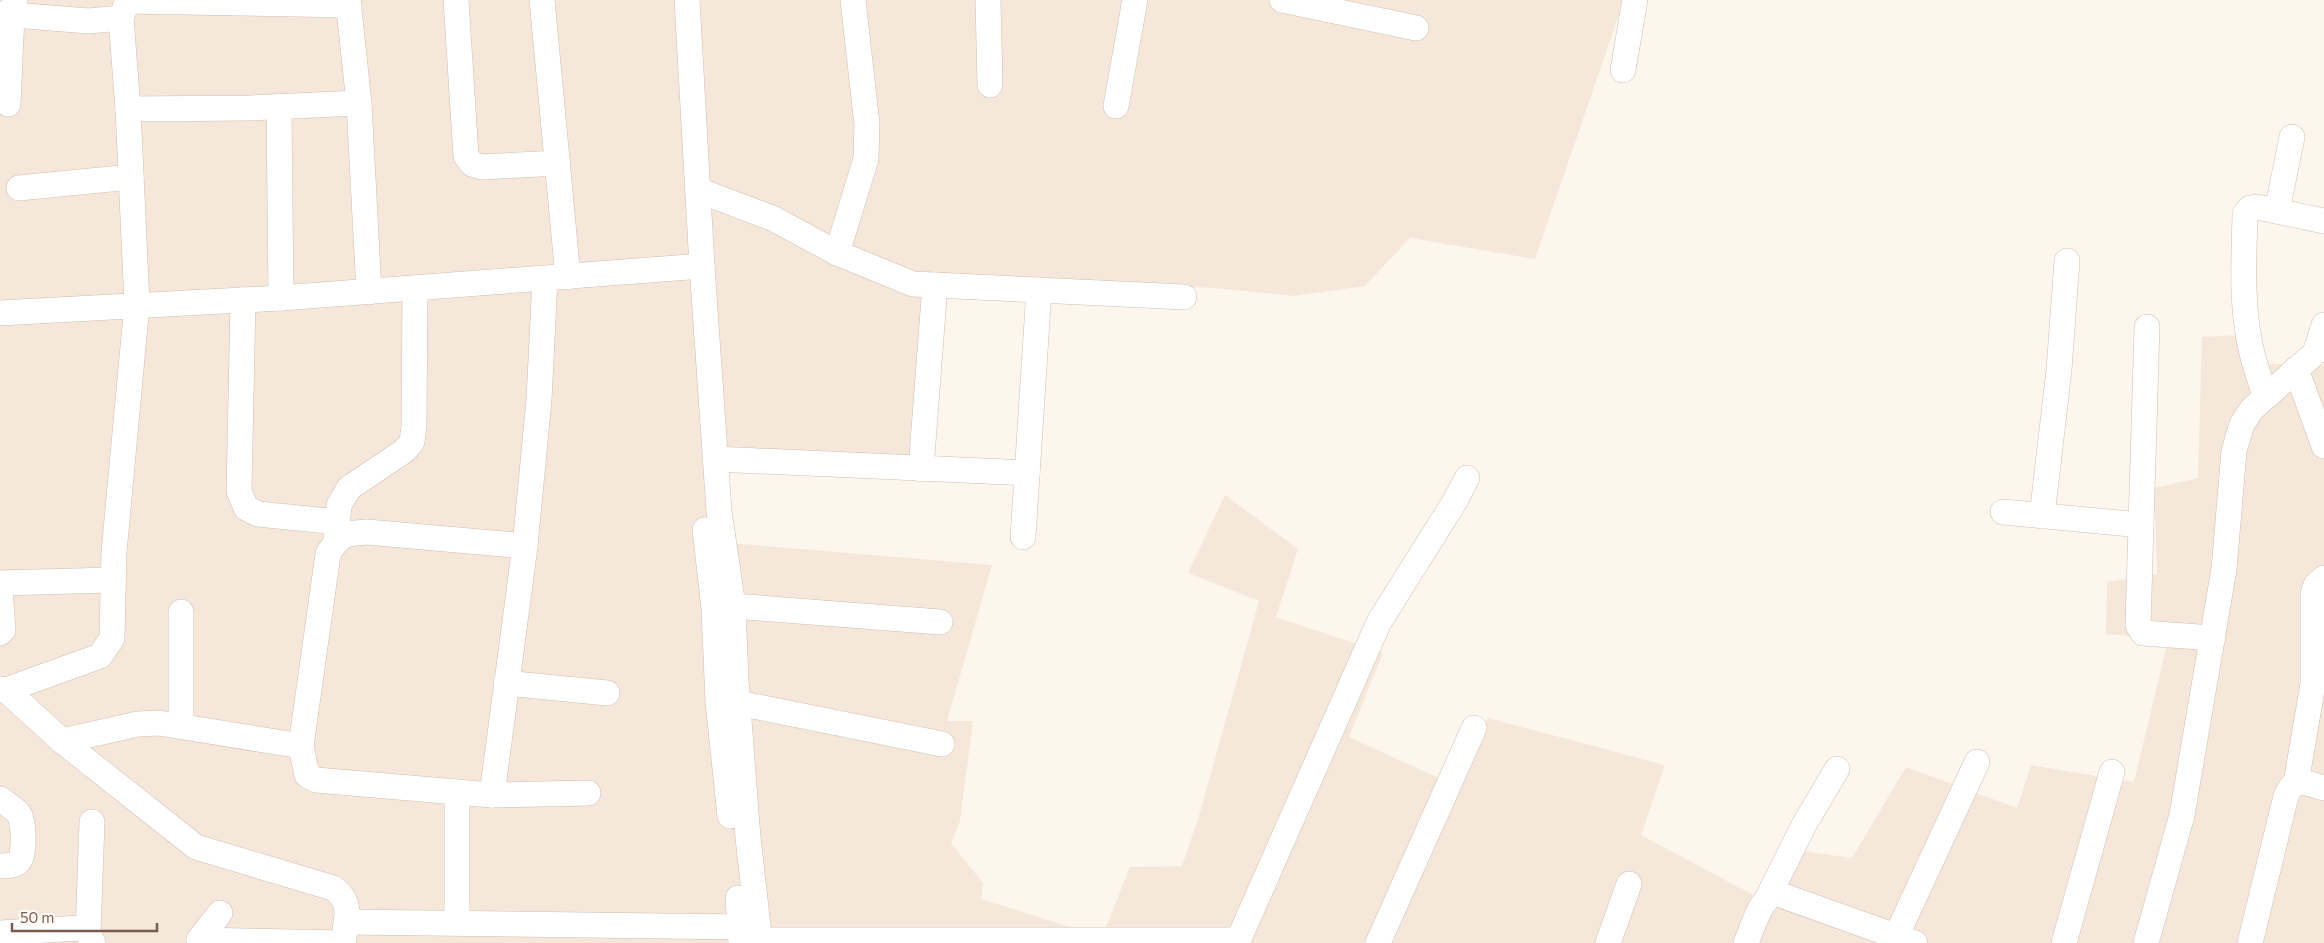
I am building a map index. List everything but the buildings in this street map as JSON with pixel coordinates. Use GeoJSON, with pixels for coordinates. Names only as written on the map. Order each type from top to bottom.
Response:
{"type":"FeatureCollection","features":[{"type":"Feature","properties":{"kind":"street"},"geometry":{"type":"LineString","coordinates":[[456,0],[466,156],[472,164],[482,167],[558,163]]}},
{"type":"Feature","properties":{"kind":"street"},"geometry":{"type":"LineString","coordinates":[[492,795],[525,546],[539,400],[557,278],[558,163],[542,0]]}},
{"type":"Feature","properties":{"kind":"street"},"geometry":{"type":"LineString","coordinates":[[670,0],[694,266],[716,459],[719,510],[733,606],[748,838],[750,938]]}},
{"type":"Feature","properties":{"kind":"street"},"geometry":{"type":"LineString","coordinates":[[687,0],[698,190],[694,266],[703,512],[714,608],[718,702],[750,938]]}},
{"type":"Feature","properties":{"kind":"street"},"geometry":{"type":"LineString","coordinates":[[838,253],[866,159],[867,125],[853,0]]}},
{"type":"Feature","properties":{"kind":"street"},"geometry":{"type":"LineString","coordinates":[[988,0],[990,85]]}},
{"type":"Feature","properties":{"kind":"street"},"geometry":{"type":"LineString","coordinates":[[1116,106],[1135,0]]}},
{"type":"Feature","properties":{"kind":"street"},"geometry":{"type":"LineString","coordinates":[[1282,0],[1333,5],[1416,28]]}},
{"type":"Feature","properties":{"kind":"street"},"geometry":{"type":"LineString","coordinates":[[8,104],[9,10],[89,21],[125,6],[348,2],[359,103],[369,292]]}},
{"type":"Feature","properties":{"kind":"street"},"geometry":{"type":"LineString","coordinates":[[1623,70],[1629,2]]}},
{"type":"Feature","properties":{"kind":"street"},"geometry":{"type":"LineString","coordinates":[[125,6],[137,304],[112,580],[112,638],[100,656],[3,690],[62,741],[196,847],[333,888],[343,894],[347,905],[344,936]]}},
{"type":"Feature","properties":{"kind":"street"},"geometry":{"type":"LineString","coordinates":[[128,109],[359,103]]}},
{"type":"Feature","properties":{"kind":"street"},"geometry":{"type":"LineString","coordinates":[[279,106],[281,298]]}},
{"type":"Feature","properties":{"kind":"street"},"geometry":{"type":"LineString","coordinates":[[2277,211],[2292,137]]}},
{"type":"Feature","properties":{"kind":"street"},"geometry":{"type":"LineString","coordinates":[[19,188],[131,177]]}},
{"type":"Feature","properties":{"kind":"street"},"geometry":{"type":"LineString","coordinates":[[698,190],[774,219],[838,253],[913,284],[1184,297]]}},
{"type":"Feature","properties":{"kind":"street"},"geometry":{"type":"LineString","coordinates":[[2265,396],[2250,346],[2246,321],[2244,300],[2245,214],[2250,208],[2257,207],[2324,221]]}},
{"type":"Feature","properties":{"kind":"street"},"geometry":{"type":"LineString","coordinates":[[2042,516],[2059,370],[2067,261]]}},
{"type":"Feature","properties":{"kind":"street"},"geometry":{"type":"LineString","coordinates":[[0,312],[281,298],[694,266]]}},
{"type":"Feature","properties":{"kind":"street"},"geometry":{"type":"LineString","coordinates":[[921,468],[935,285]]}},
{"type":"Feature","properties":{"kind":"street"},"geometry":{"type":"LineString","coordinates":[[415,289],[414,426],[412,442],[404,451],[349,488],[339,505],[337,531],[328,554],[301,746],[307,775],[316,780],[492,795],[588,793]]}},
{"type":"Feature","properties":{"kind":"street"},"geometry":{"type":"LineString","coordinates":[[1023,537],[1039,290]]}},
{"type":"Feature","properties":{"kind":"street"},"geometry":{"type":"LineString","coordinates":[[243,300],[239,491],[246,508],[258,514],[350,533],[367,532],[525,546]]}},
{"type":"Feature","properties":{"kind":"street"},"geometry":{"type":"LineString","coordinates":[[2146,943],[2182,815],[2224,568],[2234,450],[2242,424],[2265,396],[2315,353],[2324,325]]}},
{"type":"Feature","properties":{"kind":"street"},"geometry":{"type":"LineString","coordinates":[[2147,326],[2138,625],[2143,633],[2213,638]]}},
{"type":"Feature","properties":{"kind":"street"},"geometry":{"type":"LineString","coordinates":[[2296,370],[2324,446]]}},
{"type":"Feature","properties":{"kind":"street"},"geometry":{"type":"LineString","coordinates":[[716,459],[1027,473]]}},
{"type":"Feature","properties":{"kind":"street"},"geometry":{"type":"LineString","coordinates":[[199,942],[344,936],[458,922],[750,938],[1238,942],[1379,622],[1455,501],[1467,478]]}},
{"type":"Feature","properties":{"kind":"street"},"geometry":{"type":"LineString","coordinates":[[2003,512],[2141,525]]}},
{"type":"Feature","properties":{"kind":"street"},"geometry":{"type":"LineString","coordinates":[[2296,782],[2313,684],[2313,594],[2316,585],[2324,578]]}},
{"type":"Feature","properties":{"kind":"street"},"geometry":{"type":"LineString","coordinates":[[0,583],[112,580]]}},
{"type":"Feature","properties":{"kind":"street"},"geometry":{"type":"LineString","coordinates":[[0,590],[3,630],[0,633]]}},
{"type":"Feature","properties":{"kind":"street"},"geometry":{"type":"LineString","coordinates":[[733,606],[940,622]]}},
{"type":"Feature","properties":{"kind":"street"},"geometry":{"type":"LineString","coordinates":[[181,612],[181,726]]}},
{"type":"Feature","properties":{"kind":"street"},"geometry":{"type":"LineString","coordinates":[[506,683],[606,693]]}},
{"type":"Feature","properties":{"kind":"street"},"geometry":{"type":"LineString","coordinates":[[738,703],[942,744]]}},
{"type":"Feature","properties":{"kind":"street"},"geometry":{"type":"LineString","coordinates":[[62,741],[138,724],[159,723],[301,746]]}},
{"type":"Feature","properties":{"kind":"street"},"geometry":{"type":"LineString","coordinates":[[1378,943],[1474,728]]}},
{"type":"Feature","properties":{"kind":"street"},"geometry":{"type":"LineString","coordinates":[[1768,897],[1775,894],[1783,896],[1901,941],[1977,762]]}},
{"type":"Feature","properties":{"kind":"street"},"geometry":{"type":"LineString","coordinates":[[1746,943],[1804,826],[1837,769]]}},
{"type":"Feature","properties":{"kind":"street"},"geometry":{"type":"LineString","coordinates":[[2064,943],[2112,772]]}},
{"type":"Feature","properties":{"kind":"street"},"geometry":{"type":"LineString","coordinates":[[2250,943],[2290,786],[2296,782],[2304,782],[2324,788]]}},
{"type":"Feature","properties":{"kind":"street"},"geometry":{"type":"LineString","coordinates":[[457,792],[458,922]]}},
{"type":"Feature","properties":{"kind":"street"},"geometry":{"type":"LineString","coordinates":[[0,799],[19,815],[22,826],[23,854],[19,862],[13,865],[0,866]]}},
{"type":"Feature","properties":{"kind":"street"},"geometry":{"type":"LineString","coordinates":[[91,938],[92,822]]}},
{"type":"Feature","properties":{"kind":"street"},"geometry":{"type":"LineString","coordinates":[[1608,943],[1629,884]]}},
{"type":"Feature","properties":{"kind":"street"},"geometry":{"type":"LineString","coordinates":[[199,942],[220,913]]}},
{"type":"Feature","properties":{"kind":"street"},"geometry":{"type":"LineString","coordinates":[[0,933],[80,928],[91,938]]}},
{"type":"Feature","properties":{"kind":"shaded area"},"geometry":{"type":"Polygon","coordinates":[[[0,0],[1624,0],[1535,259],[1410,238],[1365,286],[1294,296],[1214,288],[944,276],[933,457],[712,454],[718,542],[992,565],[947,721],[973,721],[960,821],[951,843],[983,883],[981,899],[1102,937],[1130,867],[1182,866],[1199,816],[1259,601],[1188,573],[1225,495],[1298,549],[1276,617],[1383,653],[1349,737],[1452,784],[1456,784],[1488,718],[1665,765],[1641,835],[1768,903],[1794,850],[1852,858],[1906,767],[2017,808],[2031,765],[2134,782],[2168,640],[2106,634],[2107,582],[2157,574],[2154,488],[2198,478],[2202,337],[2257,334],[2256,363],[2324,366],[2324,943],[0,943],[0,0]]]}}]}
